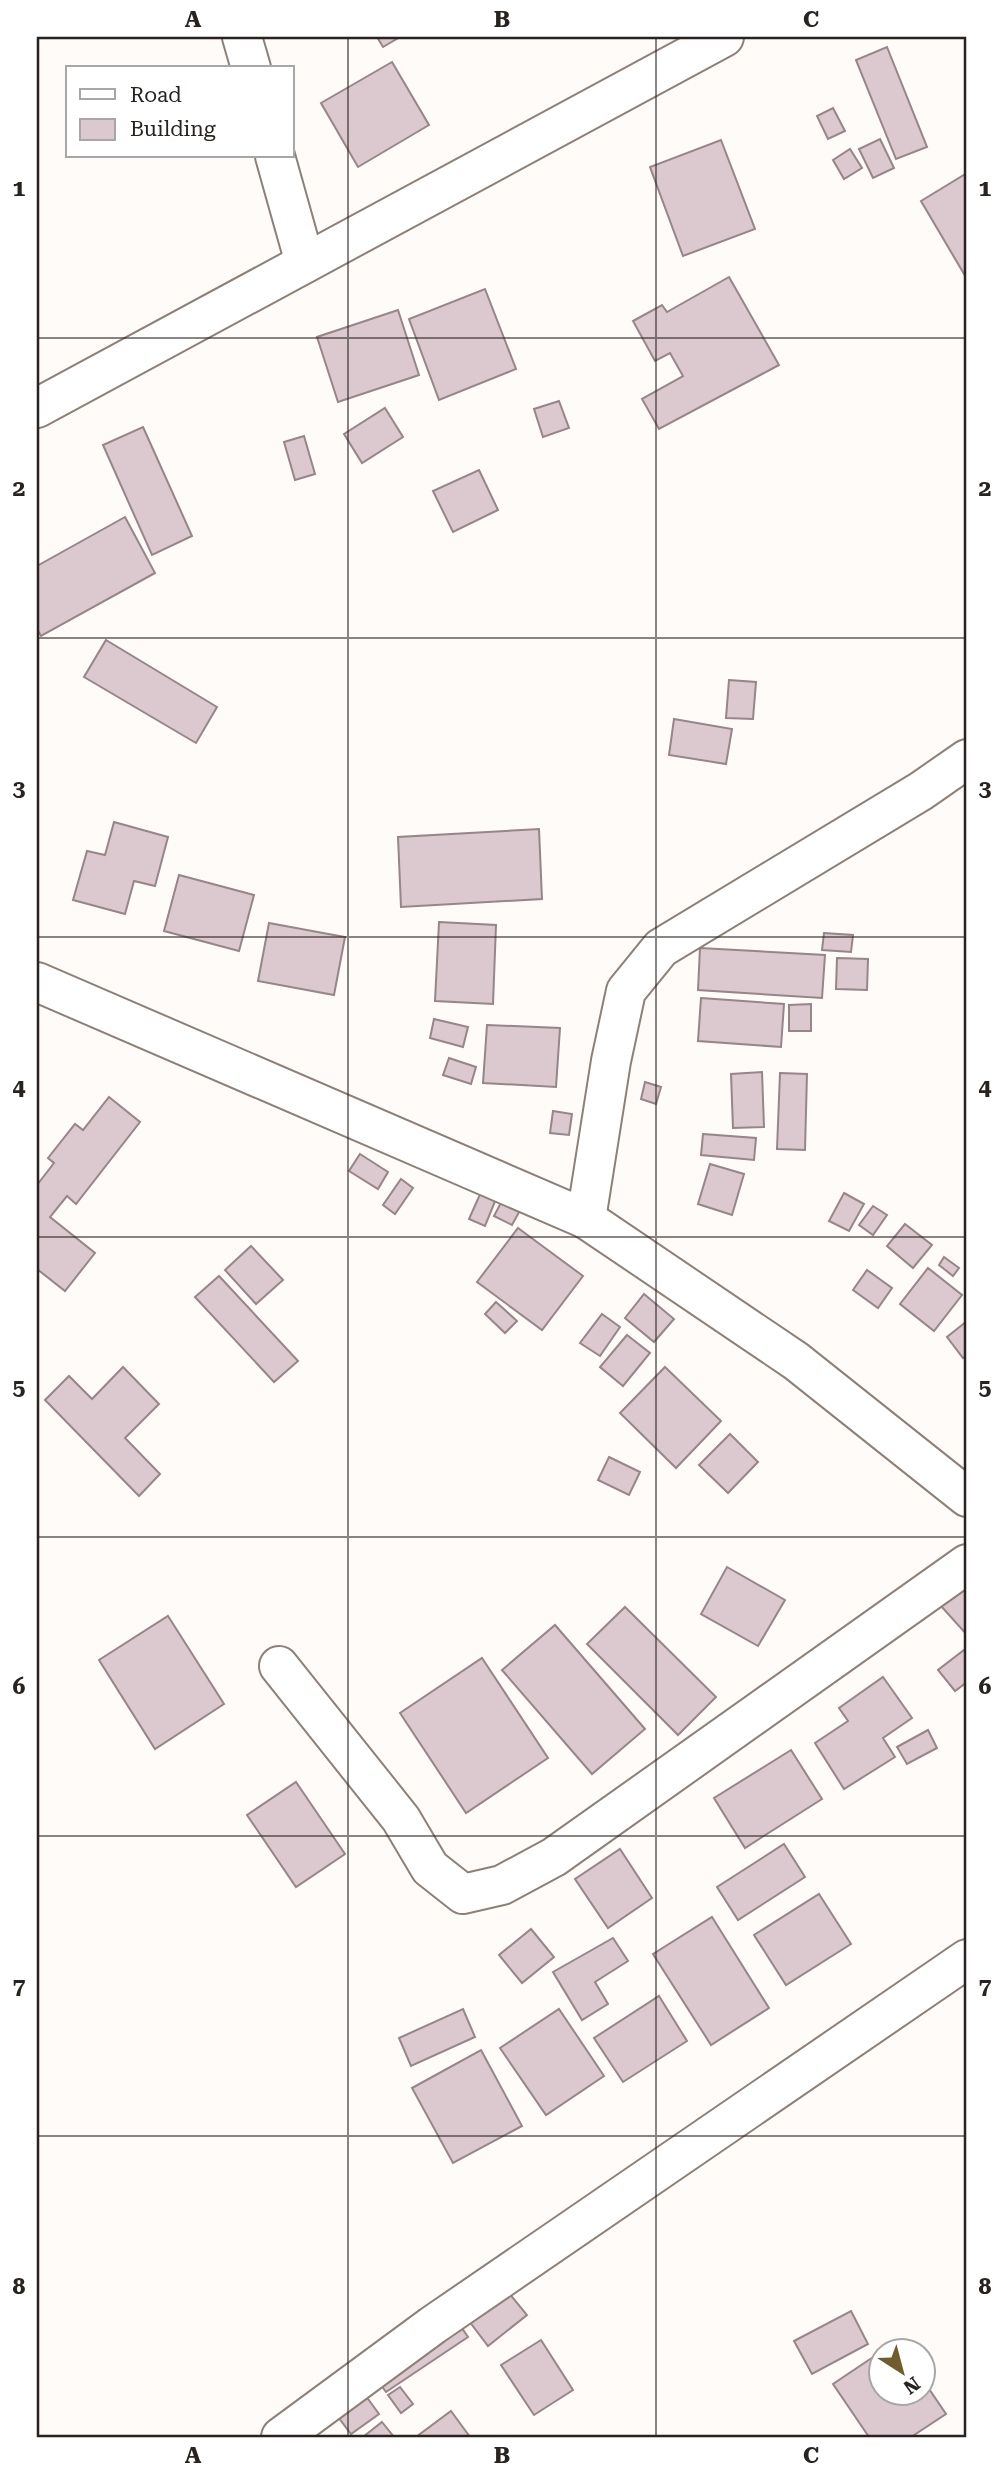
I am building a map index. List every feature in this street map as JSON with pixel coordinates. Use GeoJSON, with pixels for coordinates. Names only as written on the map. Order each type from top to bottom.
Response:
{"type":"FeatureCollection","features":[{"type":"Feature","properties":{"kind":"street"},"geometry":{"type":"LineString","coordinates":[[242,37],[250,66]]}},
{"type":"Feature","properties":{"kind":"street"},"geometry":{"type":"LineString","coordinates":[[37,408],[305,263],[673,50],[724,37]]}},
{"type":"Feature","properties":{"kind":"street"},"geometry":{"type":"LineString","coordinates":[[276,158],[305,263]]}},
{"type":"Feature","properties":{"kind":"street"},"geometry":{"type":"LineString","coordinates":[[586,1219],[611,1061],[626,991],[661,948],[738,898],[921,791],[967,759]]}},
{"type":"Feature","properties":{"kind":"street"},"geometry":{"type":"LineString","coordinates":[[37,982],[586,1219],[796,1361],[967,1497]]}},
{"type":"Feature","properties":{"kind":"street"},"geometry":{"type":"LineString","coordinates":[[279,1666],[401,1819],[430,1868],[463,1894],[502,1885],[554,1857],[967,1564]]}},
{"type":"Feature","properties":{"kind":"street"},"geometry":{"type":"LineString","coordinates":[[281,2437],[433,2325],[967,1959]]}},
{"type":"Feature","properties":{"kind":"building"},"geometry":{"type":"Polygon","coordinates":[[[377,37],[400,37],[383,47],[377,37]]]}},
{"type":"Feature","properties":{"kind":"building"},"geometry":{"type":"Polygon","coordinates":[[[887,47],[927,147],[896,159],[856,60],[887,47]]]}},
{"type":"Feature","properties":{"kind":"building"},"geometry":{"type":"Polygon","coordinates":[[[392,62],[429,125],[358,167],[321,103],[392,62]]]}},
{"type":"Feature","properties":{"kind":"building"},"geometry":{"type":"Polygon","coordinates":[[[833,108],[845,131],[828,139],[817,116],[833,108]]]}},
{"type":"Feature","properties":{"kind":"building"},"geometry":{"type":"Polygon","coordinates":[[[880,139],[894,168],[873,178],[859,149],[880,139]]]}},
{"type":"Feature","properties":{"kind":"building"},"geometry":{"type":"Polygon","coordinates":[[[721,140],[755,229],[683,256],[650,167],[721,140]]]}},
{"type":"Feature","properties":{"kind":"building"},"geometry":{"type":"Polygon","coordinates":[[[850,149],[862,168],[844,179],[833,160],[850,149]]]}},
{"type":"Feature","properties":{"kind":"building"},"geometry":{"type":"Polygon","coordinates":[[[967,173],[967,279],[921,201],[967,173]]]}},
{"type":"Feature","properties":{"kind":"building"},"geometry":{"type":"Polygon","coordinates":[[[729,277],[779,365],[659,429],[642,399],[683,376],[670,353],[655,361],[633,321],[662,305],[667,312],[729,277]]]}},
{"type":"Feature","properties":{"kind":"building"},"geometry":{"type":"Polygon","coordinates":[[[485,289],[516,369],[439,400],[409,319],[485,289]]]}},
{"type":"Feature","properties":{"kind":"building"},"geometry":{"type":"Polygon","coordinates":[[[398,310],[419,375],[338,402],[317,337],[398,310]]]}},
{"type":"Feature","properties":{"kind":"building"},"geometry":{"type":"Polygon","coordinates":[[[559,401],[569,428],[543,437],[534,409],[559,401]]]}},
{"type":"Feature","properties":{"kind":"building"},"geometry":{"type":"Polygon","coordinates":[[[385,408],[403,437],[362,463],[344,434],[385,408]]]}},
{"type":"Feature","properties":{"kind":"building"},"geometry":{"type":"Polygon","coordinates":[[[143,427],[192,536],[152,555],[103,445],[143,427]]]}},
{"type":"Feature","properties":{"kind":"building"},"geometry":{"type":"Polygon","coordinates":[[[304,436],[315,474],[295,480],[284,442],[304,436]]]}},
{"type":"Feature","properties":{"kind":"building"},"geometry":{"type":"Polygon","coordinates":[[[479,470],[498,510],[453,532],[433,491],[479,470]]]}},
{"type":"Feature","properties":{"kind":"building"},"geometry":{"type":"Polygon","coordinates":[[[125,517],[155,573],[41,636],[37,629],[37,566],[125,517]]]}},
{"type":"Feature","properties":{"kind":"building"},"geometry":{"type":"Polygon","coordinates":[[[106,640],[217,707],[196,743],[84,677],[106,640]]]}},
{"type":"Feature","properties":{"kind":"building"},"geometry":{"type":"Polygon","coordinates":[[[729,680],[756,682],[753,719],[726,718],[729,680]]]}},
{"type":"Feature","properties":{"kind":"building"},"geometry":{"type":"Polygon","coordinates":[[[674,719],[732,729],[726,764],[669,755],[674,719]]]}},
{"type":"Feature","properties":{"kind":"building"},"geometry":{"type":"Polygon","coordinates":[[[114,822],[168,837],[155,886],[134,881],[125,914],[73,900],[87,851],[105,855],[114,822]]]}},
{"type":"Feature","properties":{"kind":"building"},"geometry":{"type":"Polygon","coordinates":[[[539,829],[542,899],[401,907],[398,837],[539,829]]]}},
{"type":"Feature","properties":{"kind":"building"},"geometry":{"type":"Polygon","coordinates":[[[179,875],[254,895],[239,951],[164,931],[179,875]]]}},
{"type":"Feature","properties":{"kind":"building"},"geometry":{"type":"Polygon","coordinates":[[[439,922],[496,925],[493,1004],[435,1001],[439,922]]]}},
{"type":"Feature","properties":{"kind":"building"},"geometry":{"type":"Polygon","coordinates":[[[269,923],[345,937],[334,995],[258,981],[269,923]]]}},
{"type":"Feature","properties":{"kind":"building"},"geometry":{"type":"Polygon","coordinates":[[[824,933],[853,935],[851,952],[822,950],[824,933]]]}},
{"type":"Feature","properties":{"kind":"building"},"geometry":{"type":"Polygon","coordinates":[[[700,948],[825,955],[822,998],[698,990],[700,948]]]}},
{"type":"Feature","properties":{"kind":"building"},"geometry":{"type":"Polygon","coordinates":[[[837,958],[868,959],[867,990],[836,989],[837,958]]]}},
{"type":"Feature","properties":{"kind":"building"},"geometry":{"type":"Polygon","coordinates":[[[701,998],[784,1004],[781,1047],[698,1041],[701,998]]]}},
{"type":"Feature","properties":{"kind":"building"},"geometry":{"type":"Polygon","coordinates":[[[811,1004],[811,1031],[789,1031],[789,1005],[811,1004]]]}},
{"type":"Feature","properties":{"kind":"building"},"geometry":{"type":"Polygon","coordinates":[[[434,1019],[468,1027],[463,1047],[430,1038],[434,1019]]]}},
{"type":"Feature","properties":{"kind":"building"},"geometry":{"type":"Polygon","coordinates":[[[487,1025],[560,1028],[556,1087],[483,1083],[487,1025]]]}},
{"type":"Feature","properties":{"kind":"building"},"geometry":{"type":"Polygon","coordinates":[[[449,1058],[476,1067],[471,1084],[443,1075],[449,1058]]]}},
{"type":"Feature","properties":{"kind":"building"},"geometry":{"type":"Polygon","coordinates":[[[762,1072],[764,1127],[733,1128],[731,1074],[762,1072]]]}},
{"type":"Feature","properties":{"kind":"building"},"geometry":{"type":"Polygon","coordinates":[[[780,1073],[807,1074],[805,1150],[777,1149],[780,1073]]]}},
{"type":"Feature","properties":{"kind":"building"},"geometry":{"type":"Polygon","coordinates":[[[645,1082],[661,1087],[656,1104],[641,1099],[645,1082]]]}},
{"type":"Feature","properties":{"kind":"building"},"geometry":{"type":"Polygon","coordinates":[[[109,1097],[140,1122],[76,1204],[67,1196],[50,1217],[95,1253],[65,1291],[37,1269],[37,1185],[54,1163],[48,1158],[75,1124],[83,1130],[109,1097]]]}},
{"type":"Feature","properties":{"kind":"building"},"geometry":{"type":"Polygon","coordinates":[[[553,1111],[572,1114],[569,1135],[550,1133],[553,1111]]]}},
{"type":"Feature","properties":{"kind":"building"},"geometry":{"type":"Polygon","coordinates":[[[703,1134],[756,1138],[754,1160],[701,1155],[703,1134]]]}},
{"type":"Feature","properties":{"kind":"building"},"geometry":{"type":"Polygon","coordinates":[[[360,1154],[388,1172],[378,1189],[349,1171],[360,1154]]]}},
{"type":"Feature","properties":{"kind":"building"},"geometry":{"type":"Polygon","coordinates":[[[710,1164],[744,1174],[732,1215],[698,1204],[710,1164]]]}},
{"type":"Feature","properties":{"kind":"building"},"geometry":{"type":"Polygon","coordinates":[[[401,1179],[413,1188],[395,1214],[383,1205],[401,1179]]]}},
{"type":"Feature","properties":{"kind":"building"},"geometry":{"type":"Polygon","coordinates":[[[481,1192],[496,1199],[485,1226],[469,1219],[481,1192]]]}},
{"type":"Feature","properties":{"kind":"building"},"geometry":{"type":"Polygon","coordinates":[[[844,1193],[864,1204],[849,1231],[829,1221],[844,1193]]]}},
{"type":"Feature","properties":{"kind":"building"},"geometry":{"type":"Polygon","coordinates":[[[505,1195],[523,1205],[512,1225],[494,1216],[505,1195]]]}},
{"type":"Feature","properties":{"kind":"building"},"geometry":{"type":"Polygon","coordinates":[[[873,1206],[887,1215],[873,1235],[859,1225],[873,1206]]]}},
{"type":"Feature","properties":{"kind":"building"},"geometry":{"type":"Polygon","coordinates":[[[905,1224],[932,1245],[913,1268],[887,1246],[905,1224]]]}},
{"type":"Feature","properties":{"kind":"building"},"geometry":{"type":"Polygon","coordinates":[[[518,1228],[583,1276],[542,1330],[477,1282],[518,1228]]]}},
{"type":"Feature","properties":{"kind":"building"},"geometry":{"type":"Polygon","coordinates":[[[251,1246],[283,1280],[256,1304],[225,1270],[251,1246]]]}},
{"type":"Feature","properties":{"kind":"building"},"geometry":{"type":"Polygon","coordinates":[[[944,1257],[959,1268],[953,1276],[939,1265],[944,1257]]]}},
{"type":"Feature","properties":{"kind":"building"},"geometry":{"type":"Polygon","coordinates":[[[928,1268],[962,1295],[934,1331],[900,1304],[928,1268]]]}},
{"type":"Feature","properties":{"kind":"building"},"geometry":{"type":"Polygon","coordinates":[[[867,1270],[892,1288],[878,1308],[853,1290],[867,1270]]]}},
{"type":"Feature","properties":{"kind":"building"},"geometry":{"type":"Polygon","coordinates":[[[219,1276],[298,1361],[274,1382],[195,1297],[219,1276]]]}},
{"type":"Feature","properties":{"kind":"building"},"geometry":{"type":"Polygon","coordinates":[[[644,1294],[674,1319],[654,1342],[625,1318],[644,1294]]]}},
{"type":"Feature","properties":{"kind":"building"},"geometry":{"type":"Polygon","coordinates":[[[496,1302],[517,1321],[505,1333],[485,1314],[496,1302]]]}},
{"type":"Feature","properties":{"kind":"building"},"geometry":{"type":"Polygon","coordinates":[[[602,1314],[620,1327],[600,1356],[580,1343],[602,1314]]]}},
{"type":"Feature","properties":{"kind":"building"},"geometry":{"type":"Polygon","coordinates":[[[967,1321],[967,1355],[963,1358],[947,1337],[967,1321]]]}},
{"type":"Feature","properties":{"kind":"building"},"geometry":{"type":"Polygon","coordinates":[[[627,1335],[650,1353],[623,1386],[600,1367],[627,1335]]]}},
{"type":"Feature","properties":{"kind":"building"},"geometry":{"type":"Polygon","coordinates":[[[123,1367],[159,1404],[125,1438],[160,1474],[139,1496],[45,1400],[69,1376],[92,1399],[123,1367]]]}},
{"type":"Feature","properties":{"kind":"building"},"geometry":{"type":"Polygon","coordinates":[[[665,1367],[721,1421],[676,1468],[620,1413],[665,1367]]]}},
{"type":"Feature","properties":{"kind":"building"},"geometry":{"type":"Polygon","coordinates":[[[730,1434],[758,1462],[728,1493],[699,1465],[730,1434]]]}},
{"type":"Feature","properties":{"kind":"building"},"geometry":{"type":"Polygon","coordinates":[[[609,1457],[640,1472],[629,1495],[598,1480],[609,1457]]]}},
{"type":"Feature","properties":{"kind":"building"},"geometry":{"type":"Polygon","coordinates":[[[727,1567],[785,1600],[758,1646],[701,1614],[727,1567]]]}},
{"type":"Feature","properties":{"kind":"building"},"geometry":{"type":"Polygon","coordinates":[[[967,1582],[967,1635],[941,1606],[967,1582]]]}},
{"type":"Feature","properties":{"kind":"building"},"geometry":{"type":"Polygon","coordinates":[[[625,1607],[716,1697],[678,1735],[587,1644],[625,1607]]]}},
{"type":"Feature","properties":{"kind":"building"},"geometry":{"type":"Polygon","coordinates":[[[168,1616],[224,1704],[155,1749],[99,1660],[168,1616]]]}},
{"type":"Feature","properties":{"kind":"building"},"geometry":{"type":"Polygon","coordinates":[[[555,1625],[645,1729],[592,1774],[502,1670],[555,1625]]]}},
{"type":"Feature","properties":{"kind":"building"},"geometry":{"type":"Polygon","coordinates":[[[964,1650],[967,1654],[967,1682],[955,1691],[938,1670],[964,1650]]]}},
{"type":"Feature","properties":{"kind":"building"},"geometry":{"type":"Polygon","coordinates":[[[482,1658],[548,1758],[466,1813],[400,1713],[482,1658]]]}},
{"type":"Feature","properties":{"kind":"building"},"geometry":{"type":"Polygon","coordinates":[[[883,1677],[912,1718],[883,1738],[895,1757],[844,1789],[815,1743],[848,1721],[839,1708],[883,1677]]]}},
{"type":"Feature","properties":{"kind":"building"},"geometry":{"type":"Polygon","coordinates":[[[928,1730],[937,1748],[907,1764],[897,1747],[928,1730]]]}},
{"type":"Feature","properties":{"kind":"building"},"geometry":{"type":"Polygon","coordinates":[[[791,1750],[822,1799],[745,1848],[714,1798],[791,1750]]]}},
{"type":"Feature","properties":{"kind":"building"},"geometry":{"type":"Polygon","coordinates":[[[296,1782],[345,1854],[296,1887],[247,1815],[296,1782]]]}},
{"type":"Feature","properties":{"kind":"building"},"geometry":{"type":"Polygon","coordinates":[[[784,1844],[805,1877],[738,1920],[717,1887],[784,1844]]]}},
{"type":"Feature","properties":{"kind":"building"},"geometry":{"type":"Polygon","coordinates":[[[620,1849],[652,1898],[608,1928],[575,1879],[620,1849]]]}},
{"type":"Feature","properties":{"kind":"building"},"geometry":{"type":"Polygon","coordinates":[[[819,1894],[851,1944],[786,1985],[754,1935],[819,1894]]]}},
{"type":"Feature","properties":{"kind":"building"},"geometry":{"type":"Polygon","coordinates":[[[712,1917],[769,2008],[711,2045],[653,1954],[712,1917]]]}},
{"type":"Feature","properties":{"kind":"building"},"geometry":{"type":"Polygon","coordinates":[[[531,1929],[554,1957],[522,1983],[499,1955],[531,1929]]]}},
{"type":"Feature","properties":{"kind":"building"},"geometry":{"type":"Polygon","coordinates":[[[613,1938],[628,1961],[595,1982],[608,2004],[582,2020],[553,1972],[613,1938]]]}},
{"type":"Feature","properties":{"kind":"building"},"geometry":{"type":"Polygon","coordinates":[[[659,1996],[687,2041],[623,2082],[594,2038],[659,1996]]]}},
{"type":"Feature","properties":{"kind":"building"},"geometry":{"type":"Polygon","coordinates":[[[463,2009],[475,2037],[411,2066],[399,2038],[463,2009]]]}},
{"type":"Feature","properties":{"kind":"building"},"geometry":{"type":"Polygon","coordinates":[[[559,2009],[604,2076],[546,2115],[500,2048],[559,2009]]]}},
{"type":"Feature","properties":{"kind":"building"},"geometry":{"type":"Polygon","coordinates":[[[481,2050],[522,2126],[453,2163],[412,2088],[481,2050]]]}},
{"type":"Feature","properties":{"kind":"building"},"geometry":{"type":"Polygon","coordinates":[[[504,2287],[527,2315],[488,2346],[466,2317],[504,2287]]]}},
{"type":"Feature","properties":{"kind":"building"},"geometry":{"type":"Polygon","coordinates":[[[851,2311],[867,2345],[812,2374],[794,2341],[851,2311]]]}},
{"type":"Feature","properties":{"kind":"building"},"geometry":{"type":"Polygon","coordinates":[[[455,2318],[468,2337],[386,2392],[373,2374],[455,2318]]]}},
{"type":"Feature","properties":{"kind":"building"},"geometry":{"type":"Polygon","coordinates":[[[541,2340],[573,2390],[534,2415],[501,2365],[541,2340]]]}},
{"type":"Feature","properties":{"kind":"building"},"geometry":{"type":"Polygon","coordinates":[[[867,2361],[867,2408],[937,2408],[937,2401],[946,2414],[911,2437],[869,2437],[833,2384],[867,2361]]]}},
{"type":"Feature","properties":{"kind":"building"},"geometry":{"type":"Polygon","coordinates":[[[400,2387],[413,2404],[401,2413],[388,2395],[400,2387]]]}},
{"type":"Feature","properties":{"kind":"building"},"geometry":{"type":"Polygon","coordinates":[[[360,2388],[379,2414],[351,2434],[332,2409],[360,2388]]]}},
{"type":"Feature","properties":{"kind":"building"},"geometry":{"type":"Polygon","coordinates":[[[451,2411],[470,2437],[416,2437],[451,2411]]]}},
{"type":"Feature","properties":{"kind":"building"},"geometry":{"type":"Polygon","coordinates":[[[382,2422],[394,2437],[363,2437],[382,2422]]]}}]}
